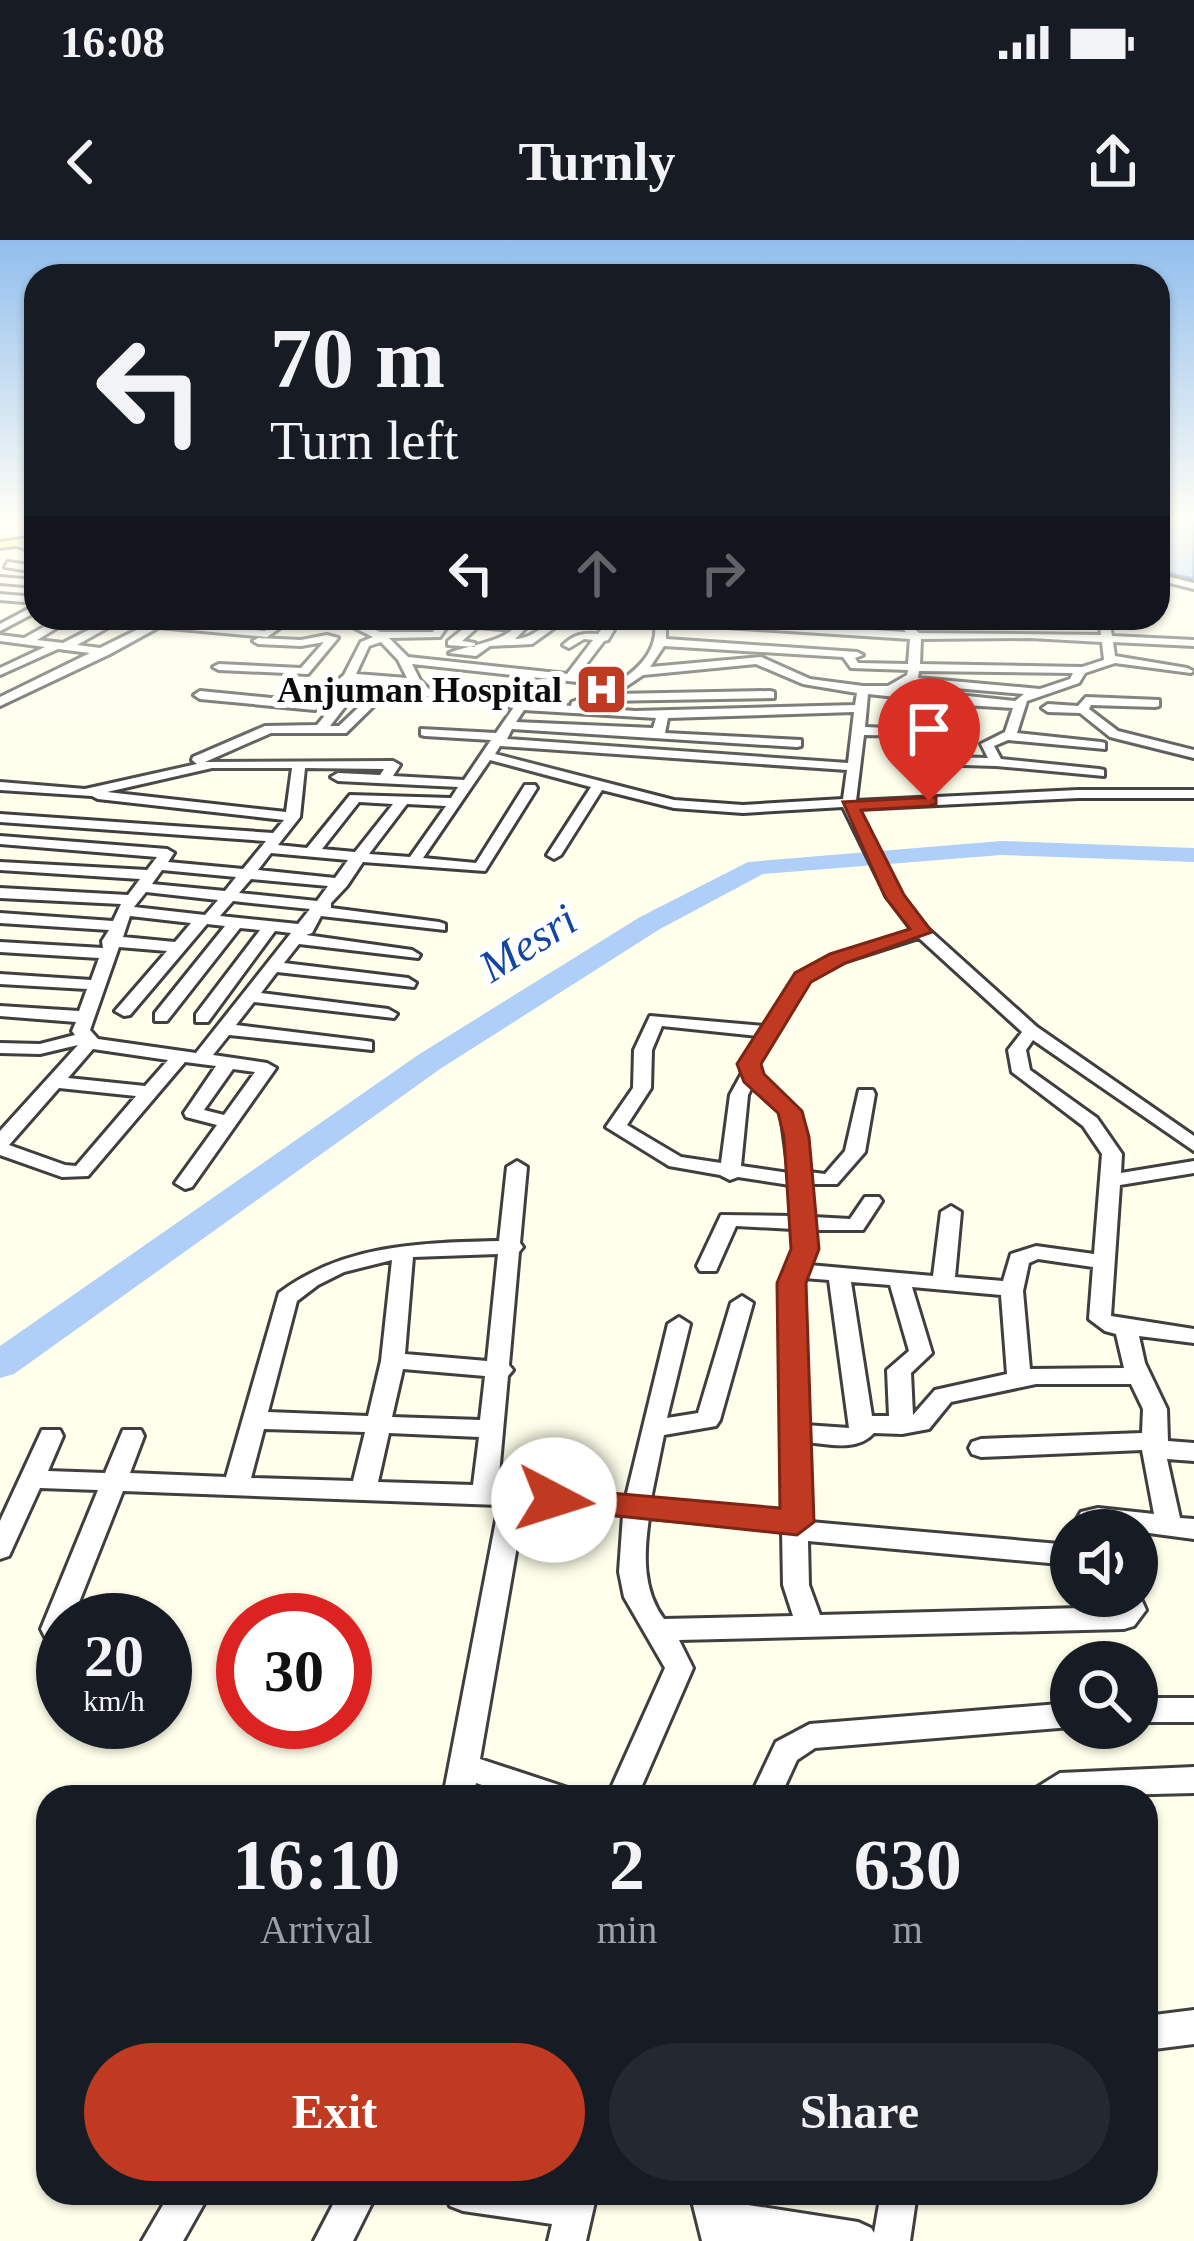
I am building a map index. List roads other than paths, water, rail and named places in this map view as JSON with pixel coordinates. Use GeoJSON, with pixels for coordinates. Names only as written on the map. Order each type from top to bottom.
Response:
{"type":"FeatureCollection","features":[{"type":"Feature","properties":{"kind":"street"},"geometry":{"type":"LineString","coordinates":[[25,641],[46,630]]}},
{"type":"Feature","properties":{"kind":"street"},"geometry":{"type":"LineString","coordinates":[[0,672],[95,630]]}},
{"type":"Feature","properties":{"kind":"street"},"geometry":{"type":"LineString","coordinates":[[0,702],[147,630]]}},
{"type":"Feature","properties":{"kind":"street"},"geometry":{"type":"LineString","coordinates":[[182,630],[231,654],[282,671],[304,672],[330,638]]}},
{"type":"Feature","properties":{"kind":"street"},"geometry":{"type":"LineString","coordinates":[[231,654],[277,630]]}},
{"type":"Feature","properties":{"kind":"street"},"geometry":{"type":"LineString","coordinates":[[367,630],[399,656],[412,682],[426,692],[465,701],[663,716],[861,708]]}},
{"type":"Feature","properties":{"kind":"street"},"geometry":{"type":"LineString","coordinates":[[196,700],[312,706],[349,677],[365,644],[379,630]]}},
{"type":"Feature","properties":{"kind":"street"},"geometry":{"type":"LineString","coordinates":[[231,654],[330,638],[374,633],[436,635],[440,630]]}},
{"type":"Feature","properties":{"kind":"street"},"geometry":{"type":"LineString","coordinates":[[472,630],[452,643],[528,642],[546,630]]}},
{"type":"Feature","properties":{"kind":"street"},"geometry":{"type":"LineString","coordinates":[[506,642],[518,630]]}},
{"type":"Feature","properties":{"kind":"street"},"geometry":{"type":"LineString","coordinates":[[570,677],[609,630]]}},
{"type":"Feature","properties":{"kind":"street"},"geometry":{"type":"LineString","coordinates":[[605,698],[636,672],[660,642],[660,630]]}},
{"type":"Feature","properties":{"kind":"street"},"geometry":{"type":"LineString","coordinates":[[770,652],[793,630]]}},
{"type":"Feature","properties":{"kind":"street"},"geometry":{"type":"LineString","coordinates":[[906,680],[914,662],[908,630]]}},
{"type":"Feature","properties":{"kind":"street"},"geometry":{"type":"LineString","coordinates":[[931,630],[985,639],[1000,630]]}},
{"type":"Feature","properties":{"kind":"street"},"geometry":{"type":"LineString","coordinates":[[1043,630],[1103,639],[1194,643]]}},
{"type":"Feature","properties":{"kind":"street"},"geometry":{"type":"LineString","coordinates":[[1103,630],[1111,659]]}},
{"type":"Feature","properties":{"kind":"street"},"geometry":{"type":"LineString","coordinates":[[569,646],[582,636],[604,638]]}},
{"type":"Feature","properties":{"kind":"street"},"geometry":{"type":"LineString","coordinates":[[303,637],[330,638]]}},
{"type":"Feature","properties":{"kind":"street"},"geometry":{"type":"LineString","coordinates":[[0,638],[106,652]]}},
{"type":"Feature","properties":{"kind":"street"},"geometry":{"type":"LineString","coordinates":[[985,639],[985,669]]}},
{"type":"Feature","properties":{"kind":"street"},"geometry":{"type":"LineString","coordinates":[[660,642],[874,656],[985,669],[1080,671],[1111,659],[1189,673]]}},
{"type":"Feature","properties":{"kind":"street"},"geometry":{"type":"LineString","coordinates":[[399,656],[473,653],[484,645]]}},
{"type":"Feature","properties":{"kind":"street"},"geometry":{"type":"LineString","coordinates":[[636,672],[770,652],[874,648],[874,656]]}},
{"type":"Feature","properties":{"kind":"street"},"geometry":{"type":"LineString","coordinates":[[770,652],[807,682]]}},
{"type":"Feature","properties":{"kind":"street"},"geometry":{"type":"LineString","coordinates":[[231,654],[314,662]]}},
{"type":"Feature","properties":{"kind":"street"},"geometry":{"type":"LineString","coordinates":[[231,654],[268,682]]}},
{"type":"Feature","properties":{"kind":"street"},"geometry":{"type":"LineString","coordinates":[[847,655],[852,666],[914,662]]}},
{"type":"Feature","properties":{"kind":"street"},"geometry":{"type":"LineString","coordinates":[[399,656],[623,683]]}},
{"type":"Feature","properties":{"kind":"street"},"geometry":{"type":"LineString","coordinates":[[0,657],[26,660]]}},
{"type":"Feature","properties":{"kind":"street"},"geometry":{"type":"LineString","coordinates":[[465,701],[470,664]]}},
{"type":"Feature","properties":{"kind":"street"},"geometry":{"type":"LineString","coordinates":[[246,700],[282,671]]}},
{"type":"Feature","properties":{"kind":"street"},"geometry":{"type":"LineString","coordinates":[[521,706],[566,706],[605,698],[770,695],[807,682],[1019,705],[1075,681],[1080,671]]}},
{"type":"Feature","properties":{"kind":"street"},"geometry":{"type":"LineString","coordinates":[[349,677],[412,682]]}},
{"type":"Feature","properties":{"kind":"street"},"geometry":{"type":"LineString","coordinates":[[882,690],[906,680],[1043,692]]}},
{"type":"Feature","properties":{"kind":"street"},"geometry":{"type":"LineString","coordinates":[[176,770],[262,732],[342,730],[393,681]]}},
{"type":"Feature","properties":{"kind":"street"},"geometry":{"type":"LineString","coordinates":[[863,690],[851,809],[895,897],[922,932],[1031,1031],[1194,1144]]}},
{"type":"Feature","properties":{"kind":"street"},"geometry":{"type":"LineString","coordinates":[[1043,692],[1054,740]]}},
{"type":"Feature","properties":{"kind":"street"},"geometry":{"type":"LineString","coordinates":[[770,695],[772,713]]}},
{"type":"Feature","properties":{"kind":"street"},"geometry":{"type":"LineString","coordinates":[[325,698],[371,700]]}},
{"type":"Feature","properties":{"kind":"street"},"geometry":{"type":"LineString","coordinates":[[318,730],[345,699]]}},
{"type":"Feature","properties":{"kind":"street"},"geometry":{"type":"LineString","coordinates":[[901,776],[911,738],[963,701]]}},
{"type":"Feature","properties":{"kind":"street"},"geometry":{"type":"LineString","coordinates":[[1048,708],[1128,714],[1121,702],[1155,703]]}},
{"type":"Feature","properties":{"kind":"street"},"geometry":{"type":"LineString","coordinates":[[1007,736],[1019,705]]}},
{"type":"Feature","properties":{"kind":"street"},"geometry":{"type":"LineString","coordinates":[[412,863],[521,706]]}},
{"type":"Feature","properties":{"kind":"street"},"geometry":{"type":"LineString","coordinates":[[1086,712],[1112,734],[1138,736],[1194,754]]}},
{"type":"Feature","properties":{"kind":"street"},"geometry":{"type":"LineString","coordinates":[[620,730],[626,715]]}},
{"type":"Feature","properties":{"kind":"street"},"geometry":{"type":"LineString","coordinates":[[735,755],[748,715]]}},
{"type":"Feature","properties":{"kind":"street"},"geometry":{"type":"LineString","coordinates":[[659,732],[663,716]]}},
{"type":"Feature","properties":{"kind":"street"},"geometry":{"type":"LineString","coordinates":[[503,735],[620,730],[797,743]]}},
{"type":"Feature","properties":{"kind":"street"},"geometry":{"type":"LineString","coordinates":[[858,731],[949,745],[959,736]]}},
{"type":"Feature","properties":{"kind":"street"},"geometry":{"type":"LineString","coordinates":[[425,732],[854,766]]}},
{"type":"Feature","properties":{"kind":"street"},"geometry":{"type":"LineString","coordinates":[[996,762],[988,743],[1007,736],[1102,746],[1138,736]]}},
{"type":"Feature","properties":{"kind":"street"},"geometry":{"type":"LineString","coordinates":[[1102,746],[1099,773],[1107,793]]}},
{"type":"Feature","properties":{"kind":"street"},"geometry":{"type":"LineString","coordinates":[[488,757],[538,766],[597,787],[712,809],[851,809],[1194,789]]}},
{"type":"Feature","properties":{"kind":"street"},"geometry":{"type":"LineString","coordinates":[[904,760],[996,762],[1099,773]]}},
{"type":"Feature","properties":{"kind":"street"},"geometry":{"type":"LineString","coordinates":[[92,793],[212,764],[393,765],[384,779]]}},
{"type":"Feature","properties":{"kind":"street"},"geometry":{"type":"LineString","coordinates":[[124,1012],[251,872],[293,817],[299,766]]}},
{"type":"Feature","properties":{"kind":"street"},"geometry":{"type":"LineString","coordinates":[[338,777],[473,779]]}},
{"type":"Feature","properties":{"kind":"street"},"geometry":{"type":"LineString","coordinates":[[0,786],[293,817]]}},
{"type":"Feature","properties":{"kind":"street"},"geometry":{"type":"LineString","coordinates":[[554,855],[597,787]]}},
{"type":"Feature","properties":{"kind":"street"},"geometry":{"type":"LineString","coordinates":[[0,818],[178,831],[274,843],[310,853],[466,870],[486,866],[530,788]]}},
{"type":"Feature","properties":{"kind":"street"},"geometry":{"type":"LineString","coordinates":[[310,853],[353,799],[457,802]]}},
{"type":"Feature","properties":{"kind":"street"},"geometry":{"type":"LineString","coordinates":[[133,901],[95,985],[85,1017],[86,1040],[0,1145],[62,1171],[81,1172],[151,1092],[225,1029],[404,799]]}},
{"type":"Feature","properties":{"kind":"street"},"geometry":{"type":"LineString","coordinates":[[178,831],[198,808]]}},
{"type":"Feature","properties":{"kind":"street"},"geometry":{"type":"LineString","coordinates":[[0,840],[77,846],[179,947]]}},
{"type":"Feature","properties":{"kind":"street"},"geometry":{"type":"LineString","coordinates":[[2,920],[77,846]]}},
{"type":"Feature","properties":{"kind":"street"},"geometry":{"type":"LineString","coordinates":[[0,893],[133,901],[220,857]]}},
{"type":"Feature","properties":{"kind":"street"},"geometry":{"type":"LineString","coordinates":[[0,866],[55,869],[133,901],[206,920],[271,926],[412,955]]}},
{"type":"Feature","properties":{"kind":"street"},"geometry":{"type":"LineString","coordinates":[[0,947],[133,901],[251,872],[342,883]]}},
{"type":"Feature","properties":{"kind":"street"},"geometry":{"type":"LineString","coordinates":[[2,920],[133,901],[230,896],[439,927]]}},
{"type":"Feature","properties":{"kind":"street"},"geometry":{"type":"LineString","coordinates":[[161,1018],[236,922]]}},
{"type":"Feature","properties":{"kind":"street"},"geometry":{"type":"LineString","coordinates":[[202,1018],[271,926]]}},
{"type":"Feature","properties":{"kind":"street"},"geometry":{"type":"LineString","coordinates":[[730,1174],[739,1096],[750,1073],[749,1064],[802,978],[815,969],[922,932]]}},
{"type":"Feature","properties":{"kind":"street"},"geometry":{"type":"LineString","coordinates":[[275,967],[409,983]]}},
{"type":"Feature","properties":{"kind":"street"},"geometry":{"type":"LineString","coordinates":[[0,979],[95,985]]}},
{"type":"Feature","properties":{"kind":"street"},"geometry":{"type":"LineString","coordinates":[[250,997],[388,1014]]}},
{"type":"Feature","properties":{"kind":"street"},"geometry":{"type":"LineString","coordinates":[[0,1011],[85,1017]]}},
{"type":"Feature","properties":{"kind":"street"},"geometry":{"type":"LineString","coordinates":[[768,1032],[656,1021],[643,1050],[642,1088],[618,1120],[621,1132],[649,1150],[730,1174],[830,1180],[855,1153],[866,1094]]}},
{"type":"Feature","properties":{"kind":"street"},"geometry":{"type":"LineString","coordinates":[[225,1029],[366,1046]]}},
{"type":"Feature","properties":{"kind":"street"},"geometry":{"type":"LineString","coordinates":[[1031,1031],[1016,1050],[1017,1064],[1090,1122],[1112,1154],[1114,1180],[1100,1319],[1126,1328],[1194,1336]]}},
{"type":"Feature","properties":{"kind":"street"},"geometry":{"type":"LineString","coordinates":[[0,1048],[40,1049],[86,1040],[268,1070],[185,1183]]}},
{"type":"Feature","properties":{"kind":"street"},"geometry":{"type":"LineString","coordinates":[[228,1063],[193,1113],[230,1122]]}},
{"type":"Feature","properties":{"kind":"street"},"geometry":{"type":"LineString","coordinates":[[750,1073],[790,1111],[805,1249],[800,1271],[791,1283],[796,1585],[810,1626]]}},
{"type":"Feature","properties":{"kind":"street"},"geometry":{"type":"LineString","coordinates":[[56,1082],[151,1092]]}},
{"type":"Feature","properties":{"kind":"street"},"geometry":{"type":"LineString","coordinates":[[459,1785],[499,1496],[493,1429],[517,1166]]}},
{"type":"Feature","properties":{"kind":"street"},"geometry":{"type":"LineString","coordinates":[[1114,1180],[1194,1167]]}},
{"type":"Feature","properties":{"kind":"street"},"geometry":{"type":"LineString","coordinates":[[708,1266],[728,1219],[856,1226],[872,1201]]}},
{"type":"Feature","properties":{"kind":"street"},"geometry":{"type":"LineString","coordinates":[[943,1284],[950,1212]]}},
{"type":"Feature","properties":{"kind":"street"},"geometry":{"type":"LineString","coordinates":[[236,1486],[287,1298],[335,1269],[403,1252],[512,1246]]}},
{"type":"Feature","properties":{"kind":"street"},"geometry":{"type":"LineString","coordinates":[[363,1492],[393,1361],[403,1252]]}},
{"type":"Feature","properties":{"kind":"street"},"geometry":{"type":"LineString","coordinates":[[1019,1379],[1012,1289],[1019,1259],[1028,1253],[1105,1262]]}},
{"type":"Feature","properties":{"kind":"street"},"geometry":{"type":"LineString","coordinates":[[800,1271],[1012,1289]]}},
{"type":"Feature","properties":{"kind":"street"},"geometry":{"type":"LineString","coordinates":[[796,1433],[855,1437],[862,1432],[839,1275]]}},
{"type":"Feature","properties":{"kind":"street"},"geometry":{"type":"LineString","coordinates":[[899,1280],[921,1353],[899,1370],[902,1426]]}},
{"type":"Feature","properties":{"kind":"street"},"geometry":{"type":"LineString","coordinates":[[657,1428],[708,1420],[742,1303]]}},
{"type":"Feature","properties":{"kind":"street"},"geometry":{"type":"LineString","coordinates":[[627,1785],[679,1668],[635,1593],[640,1496],[679,1324]]}},
{"type":"Feature","properties":{"kind":"street"},"geometry":{"type":"LineString","coordinates":[[1126,1328],[1139,1376],[1155,1409],[1156,1445],[1182,1527]]}},
{"type":"Feature","properties":{"kind":"street"},"geometry":{"type":"LineString","coordinates":[[393,1361],[501,1370]]}},
{"type":"Feature","properties":{"kind":"street"},"geometry":{"type":"LineString","coordinates":[[861,1425],[920,1423],[943,1396],[1019,1379],[1139,1376]]}},
{"type":"Feature","properties":{"kind":"street"},"geometry":{"type":"LineString","coordinates":[[254,1420],[493,1429]]}},
{"type":"Feature","properties":{"kind":"street"},"geometry":{"type":"LineString","coordinates":[[0,1549],[51,1436]]}},
{"type":"Feature","properties":{"kind":"street"},"geometry":{"type":"LineString","coordinates":[[70,1593],[132,1436]]}},
{"type":"Feature","properties":{"kind":"street"},"geometry":{"type":"LineString","coordinates":[[981,1448],[1156,1445],[1194,1452]]}},
{"type":"Feature","properties":{"kind":"street"},"geometry":{"type":"LineString","coordinates":[[31,1479],[499,1496],[640,1496],[797,1526],[1050,1553]]}},
{"type":"Feature","properties":{"kind":"street"},"geometry":{"type":"LineString","coordinates":[[658,1630],[1125,1617]]}},
{"type":"Feature","properties":{"kind":"street"},"geometry":{"type":"LineString","coordinates":[[1158,1710],[1194,1710]]}},
{"type":"Feature","properties":{"kind":"street"},"geometry":{"type":"LineString","coordinates":[[770,1785],[786,1751],[810,1736],[1050,1717]]}},
{"type":"Feature","properties":{"kind":"street"},"geometry":{"type":"LineString","coordinates":[[460,1766],[519,1785]]}},
{"type":"Feature","properties":{"kind":"street"},"geometry":{"type":"LineString","coordinates":[[1082,1785],[1194,1780]]}},
{"type":"Feature","properties":{"kind":"street"},"geometry":{"type":"LineString","coordinates":[[1158,2031],[1194,2027]]}},
{"type":"Feature","properties":{"kind":"street"},"geometry":{"type":"LineString","coordinates":[[161,2241],[184,2205]]}},
{"type":"Feature","properties":{"kind":"street"},"geometry":{"type":"LineString","coordinates":[[333,2241],[352,2205]]}},
{"type":"Feature","properties":{"kind":"street"},"geometry":{"type":"LineString","coordinates":[[512,2205],[577,2221]]}},
{"type":"Feature","properties":{"kind":"street"},"geometry":{"type":"LineString","coordinates":[[892,2241],[897,2205]]}},
{"type":"Feature","properties":{"kind":"street"},"geometry":{"type":"LineString","coordinates":[[716,2218],[858,2241]]}},
{"type":"Feature","properties":{"kind":"waterway","name":"Mesri"},"geometry":{"type":"LineString","coordinates":[[0,1365],[429,1062],[650,923],[757,867],[1001,848],[1194,855]]}},
{"type":"Feature","properties":{"kind":"place","name":"Anjuman Hospital"},"geometry":{"type":"Point","coordinates":[601,690]}}]}
